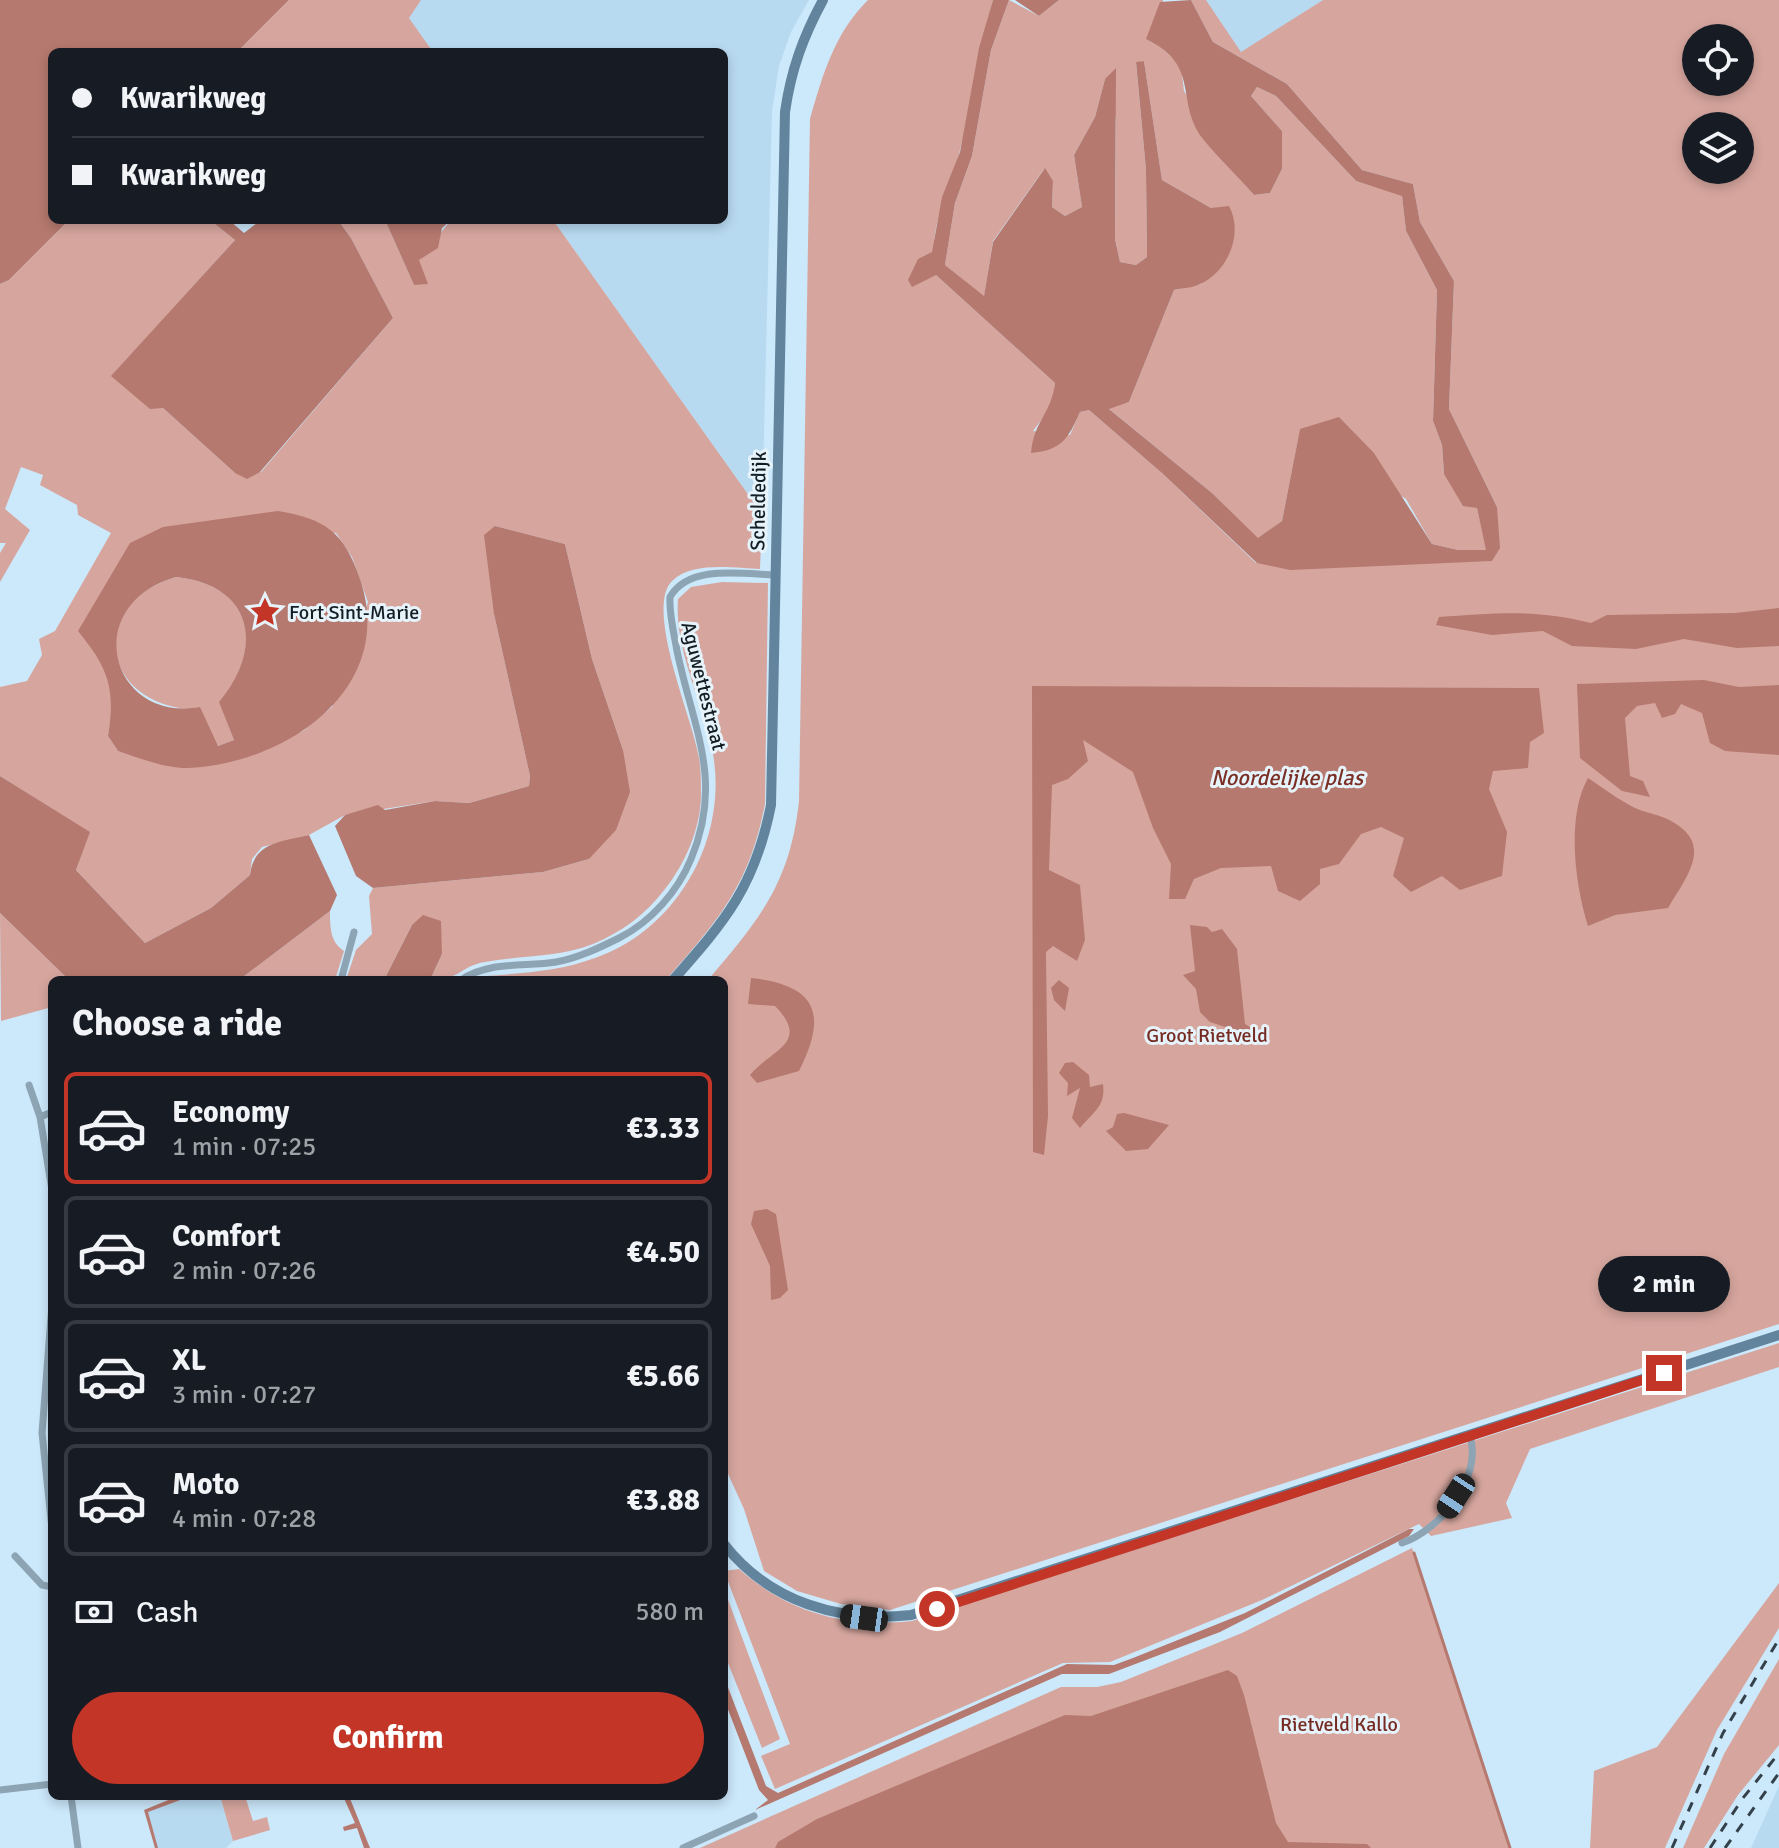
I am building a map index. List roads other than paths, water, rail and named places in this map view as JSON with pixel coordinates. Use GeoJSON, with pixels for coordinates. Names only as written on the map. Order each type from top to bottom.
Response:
{"type":"FeatureCollection","features":[{"type":"Feature","properties":{"kind":"street","name":"Scheldedijk"},"geometry":{"type":"LineString","coordinates":[[676,976],[727,918],[748,882],[764,841],[771,805],[785,112],[791,69],[803,37],[823,0]]}},
{"type":"Feature","properties":{"kind":"street","name":"Aguwettestraat"},"geometry":{"type":"LineString","coordinates":[[469,976],[485,968],[560,961],[595,950],[625,935],[656,912],[675,888],[684,876],[699,838],[708,798],[705,756],[681,670],[670,597],[676,586],[701,576],[775,575]]}},
{"type":"Feature","properties":{"kind":"street"},"geometry":{"type":"LineString","coordinates":[[342,976],[354,932]]}},
{"type":"Feature","properties":{"kind":"street"},"geometry":{"type":"LineString","coordinates":[[29,1085],[40,1117],[48,1166]]}},
{"type":"Feature","properties":{"kind":"street"},"geometry":{"type":"LineString","coordinates":[[40,1117],[48,1114]]}},
{"type":"Feature","properties":{"kind":"street"},"geometry":{"type":"LineString","coordinates":[[728,1548],[760,1579],[802,1603],[864,1618],[911,1615],[1779,1335]]}},
{"type":"Feature","properties":{"kind":"street"},"geometry":{"type":"LineString","coordinates":[[48,1356],[42,1433],[48,1491]]}},
{"type":"Feature","properties":{"kind":"street"},"geometry":{"type":"LineString","coordinates":[[42,1433],[48,1434]]}},
{"type":"Feature","properties":{"kind":"street"},"geometry":{"type":"LineString","coordinates":[[1402,1543],[1437,1524],[1456,1496],[1473,1460],[1470,1436]]}},
{"type":"Feature","properties":{"kind":"street"},"geometry":{"type":"LineString","coordinates":[[15,1556],[42,1585],[48,1586]]}},
{"type":"Feature","properties":{"kind":"street"},"geometry":{"type":"LineString","coordinates":[[0,1790],[48,1784]]}},
{"type":"Feature","properties":{"kind":"street"},"geometry":{"type":"LineString","coordinates":[[72,1800],[78,1848]]}},
{"type":"Feature","properties":{"kind":"street"},"geometry":{"type":"LineString","coordinates":[[683,1848],[754,1816]]}},
{"type":"Feature","properties":{"kind":"water"},"geometry":{"type":"Polygon","coordinates":[[[0,0],[289,0],[241,48],[48,48],[48,224],[65,224],[9,280],[0,284],[0,0]]]}},
{"type":"Feature","properties":{"kind":"water"},"geometry":{"type":"Polygon","coordinates":[[[993,0],[1009,0],[991,50],[972,156],[955,203],[945,265],[984,296],[993,242],[1045,168],[1053,181],[1052,207],[1065,216],[1082,207],[1074,155],[1095,117],[1105,79],[1116,68],[1115,239],[1120,262],[1136,265],[1147,257],[1146,170],[1136,62],[1144,61],[1162,180],[1211,208],[1229,206],[1235,228],[1234,239],[1225,261],[1210,278],[1194,286],[1174,290],[1129,402],[1109,409],[1212,493],[1258,538],[1282,521],[1300,429],[1339,417],[1374,453],[1432,544],[1458,550],[1486,550],[1477,508],[1463,506],[1444,474],[1442,445],[1433,421],[1437,290],[1406,231],[1402,196],[1356,181],[1276,96],[1257,87],[1251,96],[1282,131],[1282,169],[1270,193],[1254,195],[1203,139],[1190,111],[1181,72],[1174,61],[1163,49],[1146,39],[1160,2],[1191,0],[1213,42],[1287,84],[1362,170],[1413,184],[1420,222],[1454,281],[1449,409],[1497,507],[1500,548],[1492,561],[1290,570],[1257,563],[1163,474],[1089,410],[1080,412],[1063,442],[1031,453],[1035,433],[1050,403],[1055,383],[936,275],[912,287],[908,280],[918,259],[932,252],[942,197],[960,152],[979,48],[993,0]]]}},
{"type":"Feature","properties":{"kind":"water"},"geometry":{"type":"Polygon","coordinates":[[[1015,0],[1059,0],[1039,16],[1015,0]]]}},
{"type":"Feature","properties":{"kind":"water"},"geometry":{"type":"Polygon","coordinates":[[[215,224],[234,224],[244,233],[256,224],[341,224],[393,318],[260,472],[247,479],[235,473],[163,408],[150,409],[111,376],[235,240],[215,224]]]}},
{"type":"Feature","properties":{"kind":"water"},"geometry":{"type":"Polygon","coordinates":[[[387,224],[446,224],[442,228],[438,248],[419,260],[428,284],[414,285],[387,224]]]}},
{"type":"Feature","properties":{"kind":"water"},"geometry":{"type":"Polygon","coordinates":[[[278,511],[309,518],[331,530],[340,539],[360,579],[367,618],[363,654],[348,685],[326,712],[296,735],[263,752],[226,763],[189,768],[162,765],[118,751],[108,736],[111,705],[107,679],[96,656],[78,631],[130,543],[163,527],[278,511]],[[176,577],[145,591],[126,611],[117,635],[118,658],[127,680],[145,697],[169,707],[200,707],[218,746],[234,740],[219,702],[234,681],[243,660],[246,640],[244,622],[236,606],[222,592],[202,582],[176,577]]]}},
{"type":"Feature","properties":{"kind":"water"},"geometry":{"type":"Polygon","coordinates":[[[495,526],[565,544],[592,659],[623,750],[630,792],[616,830],[589,859],[543,872],[373,888],[356,876],[335,826],[345,815],[378,805],[385,810],[435,801],[469,803],[529,786],[530,776],[494,614],[484,535],[495,526]]]}},
{"type":"Feature","properties":{"kind":"water"},"geometry":{"type":"Polygon","coordinates":[[[1779,608],[1779,646],[1737,648],[1684,639],[1636,649],[1572,646],[1543,631],[1492,635],[1436,625],[1439,617],[1479,614],[1534,614],[1591,623],[1607,615],[1735,613],[1779,608]]]}},
{"type":"Feature","properties":{"kind":"water"},"geometry":{"type":"Polygon","coordinates":[[[1704,680],[1739,687],[1779,685],[1779,755],[1725,751],[1710,743],[1702,713],[1681,704],[1675,714],[1662,718],[1655,703],[1637,706],[1625,718],[1630,776],[1643,781],[1650,797],[1622,791],[1580,758],[1577,684],[1704,680]]]}},
{"type":"Feature","properties":{"kind":"water","name":"Noordelijke plas"},"geometry":{"type":"Polygon","coordinates":[[[1032,686],[1539,688],[1544,733],[1530,742],[1528,768],[1493,771],[1489,789],[1507,832],[1502,876],[1460,890],[1442,876],[1411,892],[1393,876],[1404,838],[1381,827],[1361,834],[1339,864],[1320,869],[1320,884],[1300,901],[1278,891],[1271,866],[1221,868],[1194,879],[1185,899],[1169,899],[1171,864],[1153,828],[1133,772],[1083,740],[1088,761],[1068,779],[1052,785],[1049,870],[1080,885],[1085,940],[1077,961],[1053,946],[1046,952],[1048,1116],[1044,1155],[1033,1152],[1032,686]]]}},
{"type":"Feature","properties":{"kind":"water"},"geometry":{"type":"Polygon","coordinates":[[[0,776],[90,832],[76,870],[145,943],[211,908],[250,875],[252,864],[263,850],[288,840],[309,835],[337,895],[330,911],[244,976],[65,976],[0,913],[0,776]]]}},
{"type":"Feature","properties":{"kind":"water"},"geometry":{"type":"Polygon","coordinates":[[[1588,778],[1635,808],[1665,818],[1690,837],[1694,858],[1668,908],[1615,915],[1588,926],[1576,871],[1575,831],[1581,794],[1588,778]]]}},
{"type":"Feature","properties":{"kind":"water"},"geometry":{"type":"Polygon","coordinates":[[[423,915],[441,921],[442,954],[432,976],[386,976],[412,925],[423,915]]]}},
{"type":"Feature","properties":{"kind":"water"},"geometry":{"type":"Polygon","coordinates":[[[1190,925],[1207,927],[1212,932],[1222,929],[1237,949],[1245,1024],[1255,1030],[1246,1031],[1245,1039],[1234,1030],[1210,1022],[1200,1012],[1196,989],[1183,975],[1195,971],[1190,925]]]}},
{"type":"Feature","properties":{"kind":"water"},"geometry":{"type":"Polygon","coordinates":[[[751,978],[790,987],[803,995],[811,1006],[814,1018],[808,1051],[799,1071],[757,1083],[750,1075],[784,1045],[789,1029],[775,1006],[748,1004],[751,978]]]}},
{"type":"Feature","properties":{"kind":"water"},"geometry":{"type":"Polygon","coordinates":[[[1059,980],[1069,988],[1065,1011],[1054,1000],[1051,988],[1059,980]]]}},
{"type":"Feature","properties":{"kind":"water"},"geometry":{"type":"Polygon","coordinates":[[[1073,1062],[1089,1075],[1090,1087],[1103,1084],[1100,1104],[1080,1128],[1072,1118],[1080,1088],[1067,1096],[1068,1083],[1059,1073],[1065,1063],[1073,1062]]]}},
{"type":"Feature","properties":{"kind":"water"},"geometry":{"type":"Polygon","coordinates":[[[1124,1113],[1169,1125],[1148,1149],[1126,1151],[1106,1131],[1113,1127],[1117,1114],[1124,1113]]]}},
{"type":"Feature","properties":{"kind":"water"},"geometry":{"type":"Polygon","coordinates":[[[767,1209],[776,1214],[788,1290],[780,1298],[771,1300],[770,1266],[751,1224],[754,1211],[767,1209]]]}},
{"type":"Feature","properties":{"kind":"water"},"geometry":{"type":"Polygon","coordinates":[[[1414,1529],[1409,1536],[1220,1632],[1109,1674],[1062,1674],[755,1810],[768,1800],[759,1790],[728,1709],[728,1687],[766,1786],[778,1793],[1067,1664],[1114,1665],[1245,1613],[1414,1529]]]}},
{"type":"Feature","properties":{"kind":"water"},"geometry":{"type":"Polygon","coordinates":[[[1228,1670],[1237,1676],[1244,1695],[1276,1823],[1288,1842],[1367,1844],[1371,1848],[775,1848],[778,1842],[817,1819],[1065,1715],[1091,1716],[1228,1670]]]}},
{"type":"Feature","properties":{"kind":"water"},"geometry":{"type":"Polygon","coordinates":[[[168,1800],[180,1800],[148,1812],[158,1848],[155,1848],[144,1810],[168,1800]]]}},
{"type":"Feature","properties":{"kind":"water"},"geometry":{"type":"Polygon","coordinates":[[[345,1800],[351,1800],[370,1848],[364,1848],[357,1828],[344,1831],[343,1827],[355,1823],[345,1800]]]}},
{"type":"Feature","properties":{"kind":"waterway"},"geometry":{"type":"LineString","coordinates":[[1414,1553],[1510,1848]]}},
{"type":"Feature","properties":{"kind":"railway"},"geometry":{"type":"LineString","coordinates":[[1672,1848],[1723,1733],[1779,1639]]}},
{"type":"Feature","properties":{"kind":"railway"},"geometry":{"type":"LineString","coordinates":[[1710,1848],[1743,1798],[1779,1753]]}},
{"type":"Feature","properties":{"kind":"railway"},"geometry":{"type":"LineString","coordinates":[[1725,1848],[1779,1773]]}},
{"type":"Feature","properties":{"kind":"place","name":"Fort Sint-Marie"},"geometry":{"type":"Point","coordinates":[265,612]}},
{"type":"Feature","properties":{"kind":"park label","name":"Groot Rietveld"},"geometry":{"type":"Point","coordinates":[1207,1035]}},
{"type":"Feature","properties":{"kind":"park label","name":"Rietveld Kallo"},"geometry":{"type":"Point","coordinates":[1339,1724]}}]}
